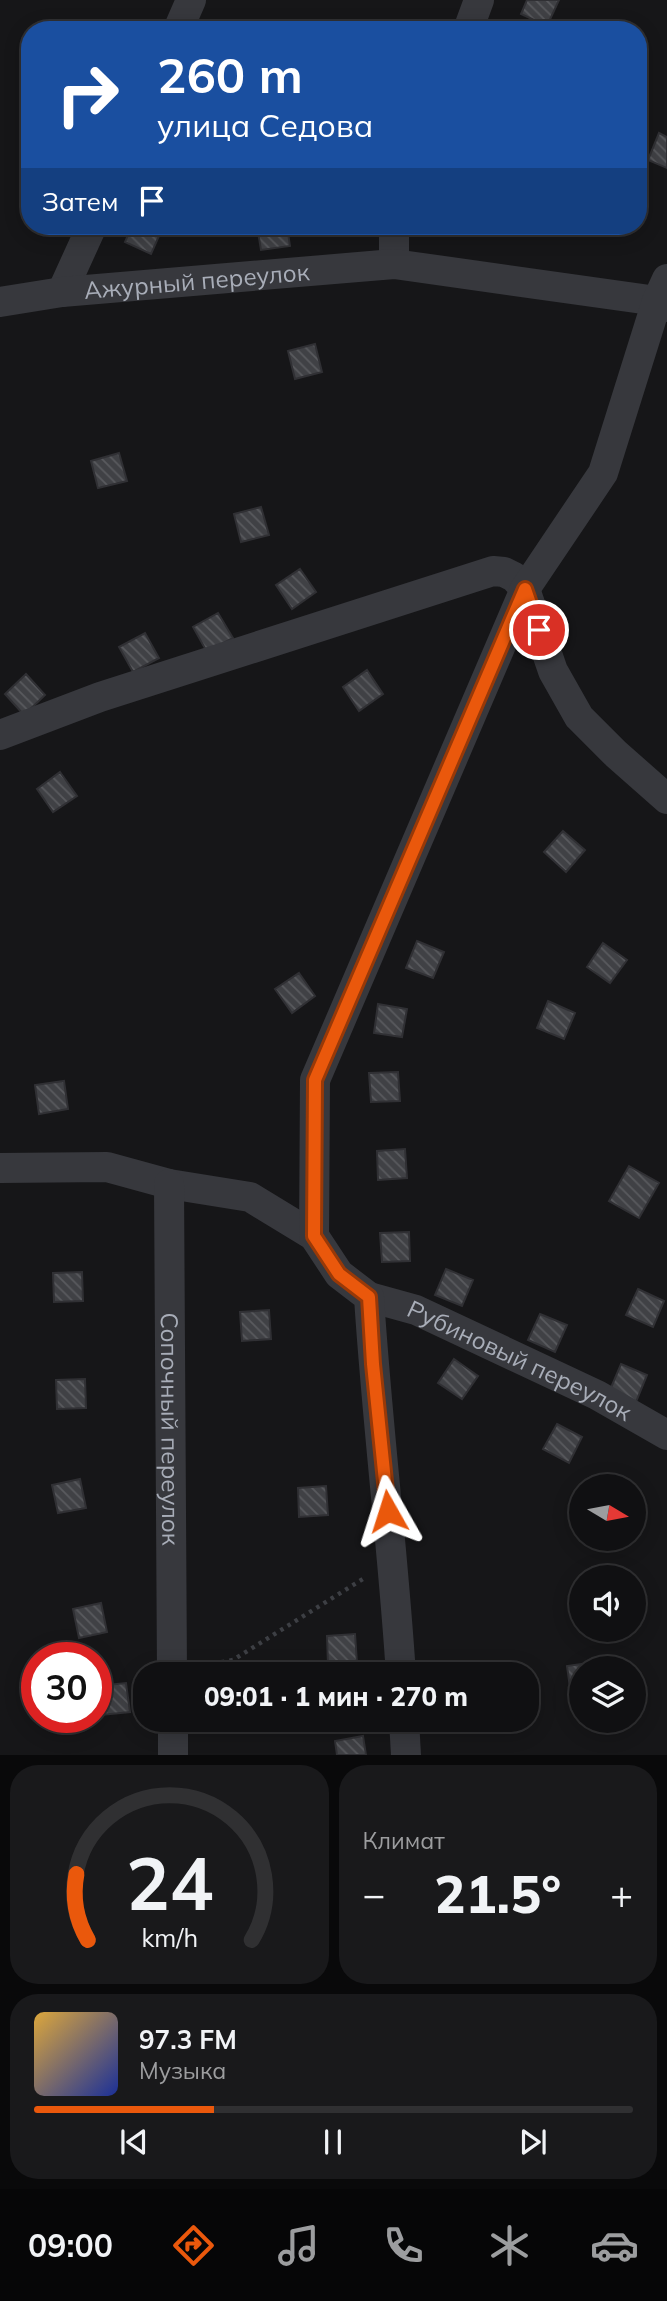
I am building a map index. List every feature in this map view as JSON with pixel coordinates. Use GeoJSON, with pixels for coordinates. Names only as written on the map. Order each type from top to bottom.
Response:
{"type":"FeatureCollection","features":[{"type":"Feature","properties":{"kind":"street"},"geometry":{"type":"LineString","coordinates":[[182,21],[191,0]]}},
{"type":"Feature","properties":{"kind":"street"},"geometry":{"type":"LineString","coordinates":[[471,21],[479,0]]}},
{"type":"Feature","properties":{"kind":"street"},"geometry":{"type":"LineString","coordinates":[[62,292],[88,235]]}},
{"type":"Feature","properties":{"kind":"street"},"geometry":{"type":"LineString","coordinates":[[394,235],[394,264]]}},
{"type":"Feature","properties":{"kind":"street","name":"Ажурный переулок"},"geometry":{"type":"LineString","coordinates":[[0,302],[62,292],[394,264],[664,295]]}},
{"type":"Feature","properties":{"kind":"street"},"geometry":{"type":"LineString","coordinates":[[314,1236],[315,1080],[525,589],[603,473],[664,295]]}},
{"type":"Feature","properties":{"kind":"street"},"geometry":{"type":"LineString","coordinates":[[0,735],[100,697],[494,571],[514,577],[525,589],[552,671],[579,717],[667,799]]}},
{"type":"Feature","properties":{"kind":"street"},"geometry":{"type":"LineString","coordinates":[[0,1168],[107,1167],[169,1184],[250,1197],[314,1236],[339,1274],[369,1297],[400,1662]]}},
{"type":"Feature","properties":{"kind":"street","name":"Сопочный переулок"},"geometry":{"type":"LineString","coordinates":[[169,1184],[172,1662]]}},
{"type":"Feature","properties":{"kind":"street","name":"Рубиновый переулок"},"geometry":{"type":"LineString","coordinates":[[369,1297],[416,1310],[597,1395],[667,1435]]}},
{"type":"Feature","properties":{"kind":"street"},"geometry":{"type":"LineString","coordinates":[[173,1732],[173,1755]]}},
{"type":"Feature","properties":{"kind":"street"},"geometry":{"type":"LineString","coordinates":[[405,1732],[406,1755]]}},
{"type":"Feature","properties":{"kind":"path"},"geometry":{"type":"LineString","coordinates":[[224,1662],[233,1660],[393,1559]]}},
{"type":"Feature","properties":{"kind":"building"},"geometry":{"type":"Polygon","coordinates":[[[527,0],[559,0],[549,21],[536,21],[521,14],[527,0]]]}},
{"type":"Feature","properties":{"kind":"building"},"geometry":{"type":"Polygon","coordinates":[[[659,133],[667,137],[667,168],[648,160],[659,133]]]}},
{"type":"Feature","properties":{"kind":"building"},"geometry":{"type":"Polygon","coordinates":[[[128,235],[159,235],[151,254],[125,242],[128,235]]]}},
{"type":"Feature","properties":{"kind":"building"},"geometry":{"type":"Polygon","coordinates":[[[258,235],[288,235],[290,246],[261,250],[258,235]]]}},
{"type":"Feature","properties":{"kind":"building"},"geometry":{"type":"Polygon","coordinates":[[[315,344],[322,372],[295,379],[288,351],[315,344]]]}},
{"type":"Feature","properties":{"kind":"building"},"geometry":{"type":"Polygon","coordinates":[[[119,453],[127,481],[98,488],[91,461],[119,453]]]}},
{"type":"Feature","properties":{"kind":"building"},"geometry":{"type":"Polygon","coordinates":[[[261,507],[269,535],[241,542],[234,514],[261,507]]]}},
{"type":"Feature","properties":{"kind":"building"},"geometry":{"type":"Polygon","coordinates":[[[300,569],[316,592],[292,609],[276,585],[300,569]]]}},
{"type":"Feature","properties":{"kind":"building"},"geometry":{"type":"Polygon","coordinates":[[[218,613],[233,638],[207,652],[193,627],[218,613]]]}},
{"type":"Feature","properties":{"kind":"building"},"geometry":{"type":"Polygon","coordinates":[[[145,633],[159,658],[133,672],[119,647],[145,633]]]}},
{"type":"Feature","properties":{"kind":"building"},"geometry":{"type":"Polygon","coordinates":[[[367,670],[383,694],[359,711],[343,687],[367,670]]]}},
{"type":"Feature","properties":{"kind":"building"},"geometry":{"type":"Polygon","coordinates":[[[26,674],[45,695],[24,715],[5,694],[26,674]]]}},
{"type":"Feature","properties":{"kind":"building"},"geometry":{"type":"Polygon","coordinates":[[[60,772],[77,796],[53,812],[37,789],[60,772]]]}},
{"type":"Feature","properties":{"kind":"building"},"geometry":{"type":"Polygon","coordinates":[[[563,831],[585,850],[566,872],[544,852],[563,831]]]}},
{"type":"Feature","properties":{"kind":"building"},"geometry":{"type":"Polygon","coordinates":[[[417,941],[444,952],[433,978],[406,968],[417,941]]]}},
{"type":"Feature","properties":{"kind":"building"},"geometry":{"type":"Polygon","coordinates":[[[603,943],[627,960],[610,983],[587,967],[603,943]]]}},
{"type":"Feature","properties":{"kind":"building"},"geometry":{"type":"Polygon","coordinates":[[[299,973],[315,996],[292,1013],[275,989],[299,973]]]}},
{"type":"Feature","properties":{"kind":"building"},"geometry":{"type":"Polygon","coordinates":[[[548,1001],[575,1013],[564,1039],[537,1028],[548,1001]]]}},
{"type":"Feature","properties":{"kind":"building"},"geometry":{"type":"Polygon","coordinates":[[[378,1004],[407,1009],[402,1037],[374,1033],[378,1004]]]}},
{"type":"Feature","properties":{"kind":"building"},"geometry":{"type":"Polygon","coordinates":[[[398,1072],[400,1101],[371,1102],[369,1073],[398,1072]]]}},
{"type":"Feature","properties":{"kind":"building"},"geometry":{"type":"Polygon","coordinates":[[[64,1081],[68,1109],[39,1114],[35,1085],[64,1081]]]}},
{"type":"Feature","properties":{"kind":"building"},"geometry":{"type":"Polygon","coordinates":[[[405,1149],[407,1178],[378,1180],[377,1151],[405,1149]]]}},
{"type":"Feature","properties":{"kind":"building"},"geometry":{"type":"Polygon","coordinates":[[[629,1166],[659,1183],[639,1218],[609,1201],[629,1166]]]}},
{"type":"Feature","properties":{"kind":"building"},"geometry":{"type":"Polygon","coordinates":[[[409,1232],[410,1261],[382,1262],[380,1233],[409,1232]]]}},
{"type":"Feature","properties":{"kind":"building"},"geometry":{"type":"Polygon","coordinates":[[[446,1269],[473,1280],[462,1306],[435,1295],[446,1269]]]}},
{"type":"Feature","properties":{"kind":"building"},"geometry":{"type":"Polygon","coordinates":[[[82,1272],[83,1301],[54,1302],[53,1273],[82,1272]]]}},
{"type":"Feature","properties":{"kind":"building"},"geometry":{"type":"Polygon","coordinates":[[[638,1289],[664,1301],[653,1327],[626,1315],[638,1289]]]}},
{"type":"Feature","properties":{"kind":"building"},"geometry":{"type":"Polygon","coordinates":[[[269,1310],[271,1339],[242,1341],[240,1312],[269,1310]]]}},
{"type":"Feature","properties":{"kind":"building"},"geometry":{"type":"Polygon","coordinates":[[[540,1314],[567,1325],[555,1352],[528,1340],[540,1314]]]}},
{"type":"Feature","properties":{"kind":"building"},"geometry":{"type":"Polygon","coordinates":[[[454,1359],[478,1376],[462,1399],[438,1383],[454,1359]]]}},
{"type":"Feature","properties":{"kind":"building"},"geometry":{"type":"Polygon","coordinates":[[[621,1364],[647,1375],[636,1402],[610,1390],[621,1364]]]}},
{"type":"Feature","properties":{"kind":"building"},"geometry":{"type":"Polygon","coordinates":[[[85,1379],[86,1408],[57,1409],[56,1380],[85,1379]]]}},
{"type":"Feature","properties":{"kind":"building"},"geometry":{"type":"Polygon","coordinates":[[[557,1424],[582,1437],[569,1463],[543,1449],[557,1424]]]}},
{"type":"Feature","properties":{"kind":"building"},"geometry":{"type":"Polygon","coordinates":[[[80,1479],[86,1508],[58,1513],[52,1485],[80,1479]]]}},
{"type":"Feature","properties":{"kind":"building"},"geometry":{"type":"Polygon","coordinates":[[[326,1486],[328,1515],[299,1517],[298,1488],[326,1486]]]}},
{"type":"Feature","properties":{"kind":"building"},"geometry":{"type":"Polygon","coordinates":[[[101,1603],[107,1632],[79,1638],[73,1609],[101,1603]]]}},
{"type":"Feature","properties":{"kind":"building"},"geometry":{"type":"Polygon","coordinates":[[[355,1634],[357,1662],[328,1662],[327,1636],[355,1634]]]}},
{"type":"Feature","properties":{"kind":"building"},"geometry":{"type":"Polygon","coordinates":[[[126,1683],[130,1712],[112,1714],[112,1684],[126,1683]]]}},
{"type":"Feature","properties":{"kind":"building"},"geometry":{"type":"Polygon","coordinates":[[[363,1736],[366,1755],[337,1755],[335,1741],[363,1736]]]}},
{"type":"Feature","properties":{"kind":"route"},"geometry":{"type":"LineString","coordinates":[[388,1511],[369,1297],[339,1274],[314,1236],[315,1080],[525,589],[539,630]]}}]}
